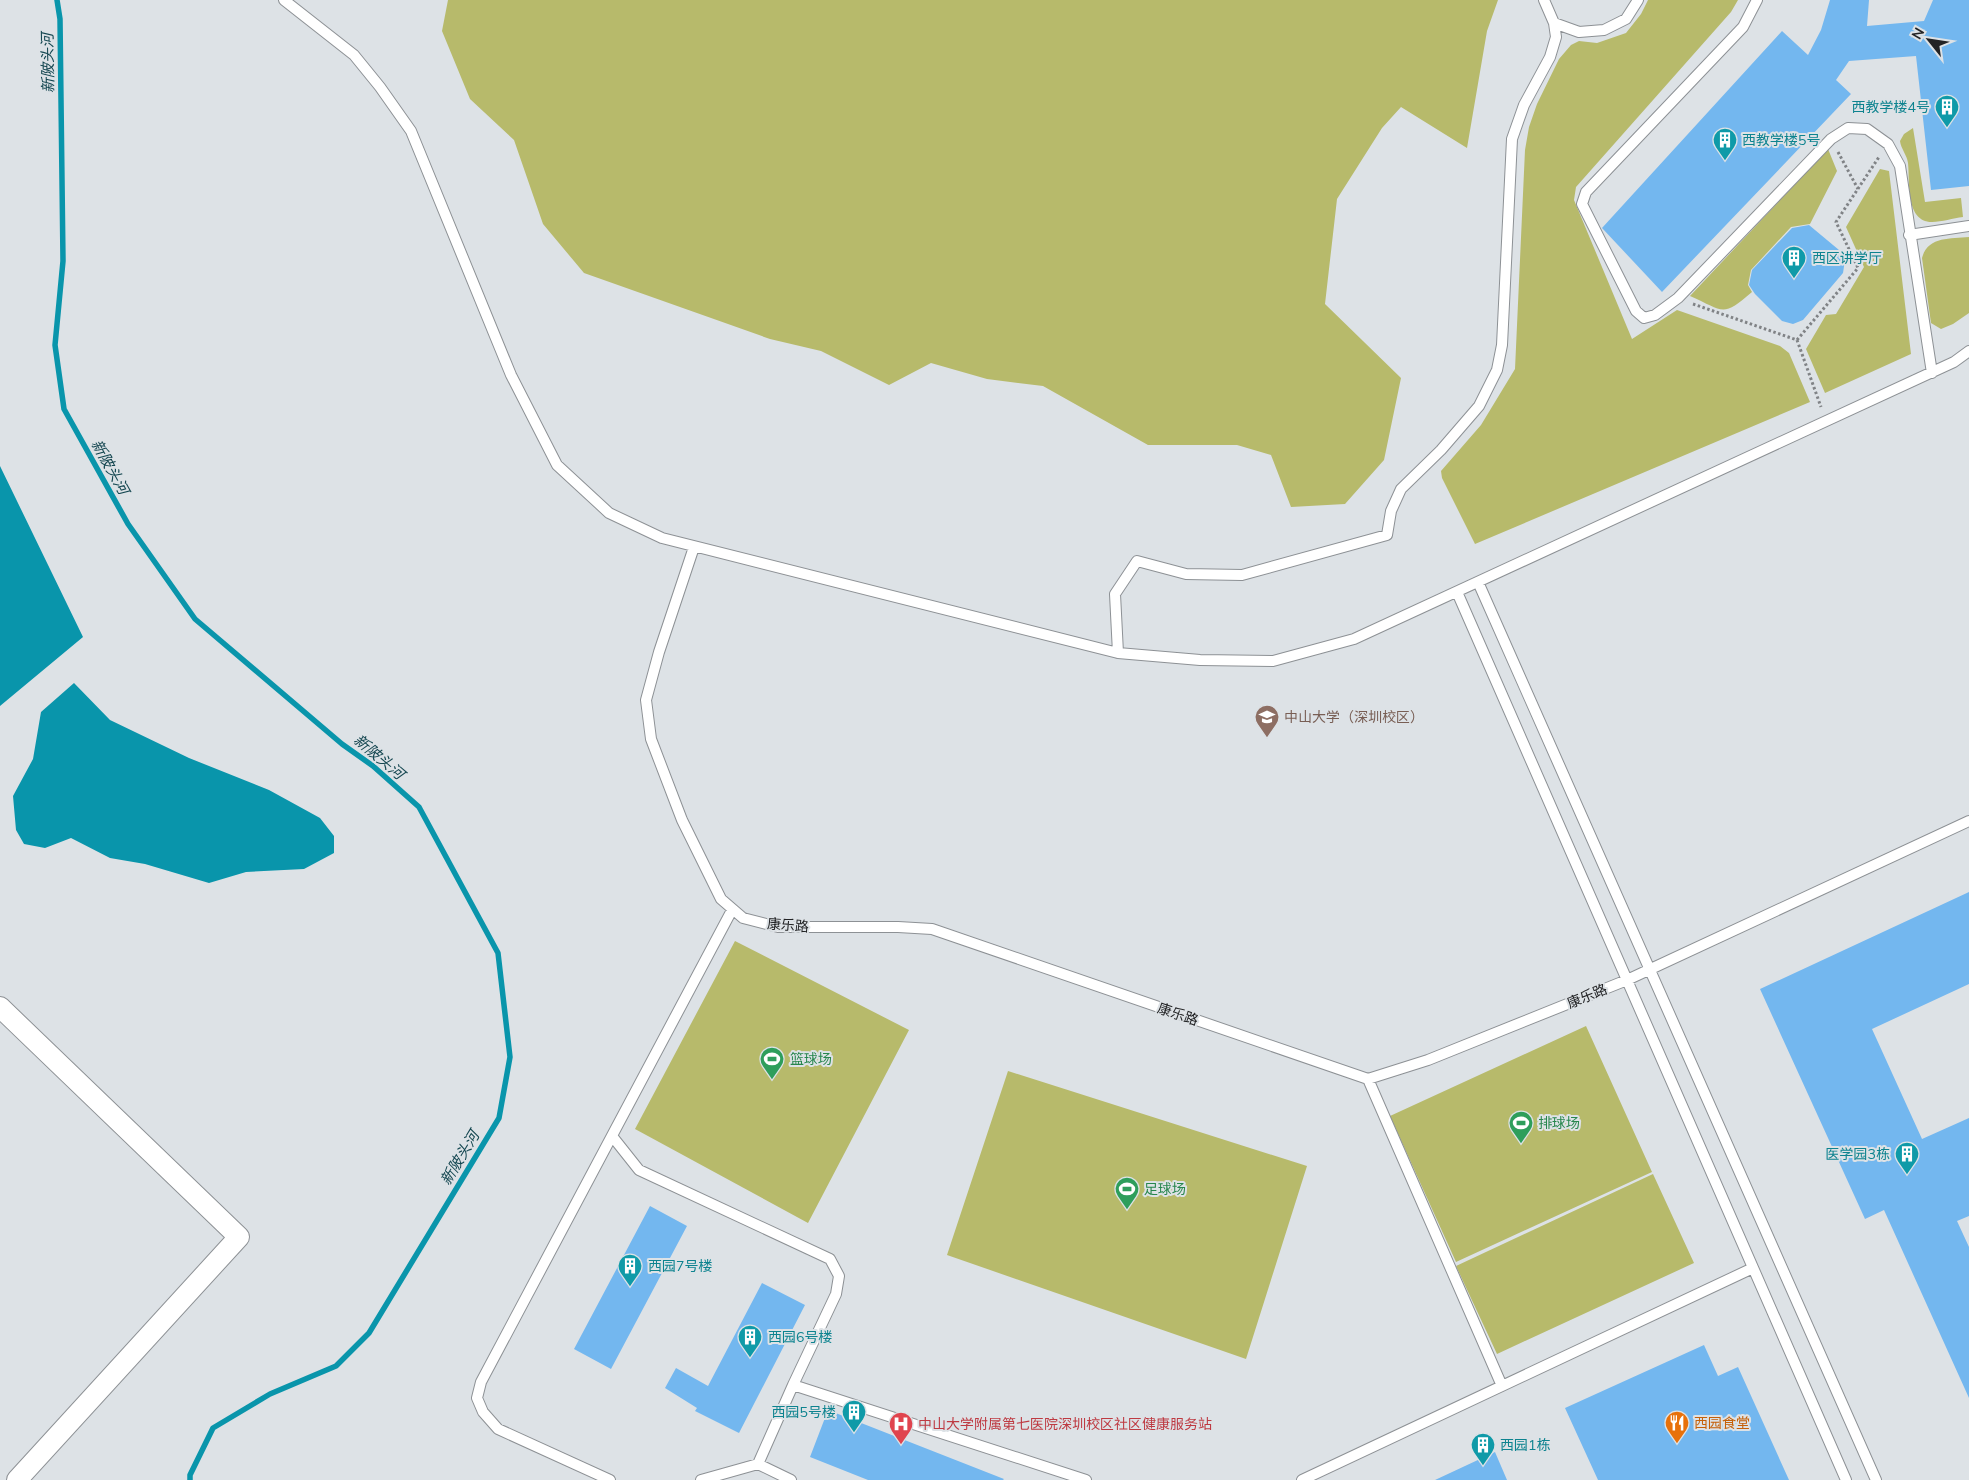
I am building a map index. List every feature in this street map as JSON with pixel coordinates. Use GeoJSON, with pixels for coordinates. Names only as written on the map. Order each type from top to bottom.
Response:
{"type":"FeatureCollection","features":[{"type":"Feature","properties":{"kind":"street"},"geometry":{"type":"LineString","coordinates":[[0,1006],[240,1237],[17,1480]]}},
{"type":"Feature","properties":{"kind":"lane"},"geometry":{"type":"LineString","coordinates":[[284,0],[354,55],[380,87],[411,131],[511,375],[557,465],[609,513],[662,538],[1118,653],[1200,660],[1273,661],[1354,639],[1932,373],[1954,362],[1969,351]]}},
{"type":"Feature","properties":{"kind":"lane"},"geometry":{"type":"LineString","coordinates":[[1118,653],[1115,594],[1137,561],[1186,574],[1242,575],[1387,535],[1391,512],[1401,489],[1441,450],[1480,406],[1497,370],[1502,345],[1512,139],[1524,105],[1550,57],[1556,37],[1554,24],[1544,0]]}},
{"type":"Feature","properties":{"kind":"lane"},"geometry":{"type":"LineString","coordinates":[[1554,24],[1579,32],[1604,30],[1626,19],[1638,0]]}},
{"type":"Feature","properties":{"kind":"lane"},"geometry":{"type":"LineString","coordinates":[[1757,0],[1743,26],[1586,192],[1582,204],[1636,311],[1644,318],[1655,315],[1678,298],[1831,139],[1848,128],[1867,130],[1888,144],[1900,166],[1909,235],[1932,373]]}},
{"type":"Feature","properties":{"kind":"lane"},"geometry":{"type":"LineString","coordinates":[[1909,235],[1969,226]]}},
{"type":"Feature","properties":{"kind":"lane","name":"康乐路"},"geometry":{"type":"LineString","coordinates":[[694,546],[659,652],[646,700],[651,739],[682,820],[721,899],[732,910],[743,918],[778,927],[898,927],[932,929],[1368,1079],[1428,1060],[1627,980],[1969,821]]}},
{"type":"Feature","properties":{"kind":"lane"},"geometry":{"type":"LineString","coordinates":[[1478,582],[1876,1480]]}},
{"type":"Feature","properties":{"kind":"lane"},"geometry":{"type":"LineString","coordinates":[[1457,592],[1846,1480]]}},
{"type":"Feature","properties":{"kind":"lane"},"geometry":{"type":"LineString","coordinates":[[610,1480],[498,1430],[483,1412],[478,1398],[481,1382],[732,910]]}},
{"type":"Feature","properties":{"kind":"lane"},"geometry":{"type":"LineString","coordinates":[[1368,1079],[1502,1386]]}},
{"type":"Feature","properties":{"kind":"lane"},"geometry":{"type":"LineString","coordinates":[[612,1136],[639,1170],[830,1259],[839,1276],[836,1294],[792,1385],[758,1464]]}},
{"type":"Feature","properties":{"kind":"lane"},"geometry":{"type":"LineString","coordinates":[[1302,1480],[1753,1268]]}},
{"type":"Feature","properties":{"kind":"lane"},"geometry":{"type":"LineString","coordinates":[[792,1385],[1086,1480]]}},
{"type":"Feature","properties":{"kind":"lane"},"geometry":{"type":"LineString","coordinates":[[701,1480],[758,1464],[791,1480]]}},
{"type":"Feature","properties":{"kind":"path"},"geometry":{"type":"LineString","coordinates":[[1831,139],[1858,189]]}},
{"type":"Feature","properties":{"kind":"path"},"geometry":{"type":"LineString","coordinates":[[1797,340],[1858,268],[1836,222],[1888,144]]}},
{"type":"Feature","properties":{"kind":"path"},"geometry":{"type":"LineString","coordinates":[[1678,298],[1797,340]]}},
{"type":"Feature","properties":{"kind":"path"},"geometry":{"type":"LineString","coordinates":[[1797,340],[1821,406]]}},
{"type":"Feature","properties":{"kind":"green space"},"geometry":{"type":"Polygon","coordinates":[[[448,0],[1498,0],[1487,31],[1467,148],[1401,107],[1382,128],[1337,199],[1325,304],[1401,378],[1384,460],[1345,504],[1291,507],[1271,455],[1237,445],[1148,445],[1043,386],[987,379],[931,363],[889,385],[821,351],[770,339],[584,273],[543,224],[514,140],[470,99],[442,31],[448,0]]]}},
{"type":"Feature","properties":{"kind":"green space"},"geometry":{"type":"Polygon","coordinates":[[[1648,0],[1738,0],[1731,12],[1576,187],[1574,200],[1632,339],[1677,310],[1780,346],[1789,353],[1810,402],[1475,544],[1442,478],[1441,471],[1481,425],[1515,369],[1525,150],[1529,127],[1537,104],[1559,59],[1571,45],[1579,41],[1597,43],[1626,33],[1641,14],[1648,0]]]}},
{"type":"Feature","properties":{"kind":"green space"},"geometry":{"type":"Polygon","coordinates":[[[1913,128],[1925,202],[1961,198],[1963,217],[1932,222],[1923,220],[1913,208],[1909,190],[1908,163],[1900,141],[1904,134],[1913,128]]]}},
{"type":"Feature","properties":{"kind":"green space"},"geometry":{"type":"Polygon","coordinates":[[[1828,149],[1837,171],[1810,224],[1791,227],[1751,270],[1748,285],[1752,292],[1728,309],[1717,308],[1690,296],[1828,149]]]}},
{"type":"Feature","properties":{"kind":"green space"},"geometry":{"type":"Polygon","coordinates":[[[1880,169],[1889,171],[1911,354],[1825,393],[1806,349],[1826,315],[1836,314],[1864,267],[1846,227],[1880,169]]]}},
{"type":"Feature","properties":{"kind":"green space"},"geometry":{"type":"Polygon","coordinates":[[[1969,237],[1969,313],[1953,324],[1941,329],[1931,323],[1922,258],[1925,251],[1934,242],[1969,237]]]}},
{"type":"Feature","properties":{"kind":"green space","name":"篮球场"},"geometry":{"type":"Polygon","coordinates":[[[735,941],[909,1030],[808,1223],[635,1129],[735,941]]]}},
{"type":"Feature","properties":{"kind":"green space","name":"排球场"},"geometry":{"type":"Polygon","coordinates":[[[1586,1026],[1652,1172],[1456,1262],[1390,1116],[1586,1026]]]}},
{"type":"Feature","properties":{"kind":"green space","name":"足球场"},"geometry":{"type":"Polygon","coordinates":[[[1008,1071],[1307,1166],[1246,1359],[947,1255],[1008,1071]]]}},
{"type":"Feature","properties":{"kind":"green space"},"geometry":{"type":"Polygon","coordinates":[[[1653,1174],[1694,1263],[1497,1354],[1456,1266],[1653,1174]]]}},
{"type":"Feature","properties":{"kind":"water"},"geometry":{"type":"Polygon","coordinates":[[[0,466],[83,637],[0,706],[0,466]]]}},
{"type":"Feature","properties":{"kind":"water"},"geometry":{"type":"Polygon","coordinates":[[[74,683],[110,720],[189,758],[269,790],[320,818],[334,836],[334,853],[304,869],[246,872],[209,883],[145,864],[110,858],[71,838],[45,848],[24,844],[16,830],[13,796],[33,759],[41,712],[74,683]]]}},
{"type":"Feature","properties":{"kind":"building","name":"西教学楼5号"},"geometry":{"type":"Polygon","coordinates":[[[1830,0],[1869,0],[1867,26],[1924,21],[1933,0],[1969,0],[1969,186],[1931,190],[1916,56],[1849,61],[1836,80],[1851,94],[1662,292],[1602,228],[1782,31],[1808,55],[1821,30],[1830,0]]]}},
{"type":"Feature","properties":{"kind":"building","name":"西区讲学厅"},"geometry":{"type":"Polygon","coordinates":[[[1809,225],[1839,250],[1845,260],[1843,273],[1803,320],[1793,324],[1782,321],[1755,294],[1749,285],[1752,270],[1792,228],[1809,225]]]}},
{"type":"Feature","properties":{"kind":"building","name":"医学园3栋"},"geometry":{"type":"Polygon","coordinates":[[[1969,892],[1969,984],[1872,1029],[1922,1139],[1969,1118],[1969,1216],[1957,1221],[1969,1247],[1969,1398],[1884,1210],[1865,1219],[1760,989],[1969,892]]]}},
{"type":"Feature","properties":{"kind":"building","name":"西园7号楼"},"geometry":{"type":"Polygon","coordinates":[[[650,1206],[687,1226],[611,1369],[574,1349],[650,1206]]]}},
{"type":"Feature","properties":{"kind":"building","name":"西园6号楼"},"geometry":{"type":"Polygon","coordinates":[[[762,1283],[805,1305],[739,1433],[695,1411],[697,1408],[665,1388],[676,1368],[708,1386],[762,1283]]]}},
{"type":"Feature","properties":{"kind":"building","name":"西园食堂"},"geometry":{"type":"Polygon","coordinates":[[[1704,1345],[1718,1376],[1738,1367],[1789,1480],[1598,1480],[1565,1408],[1704,1345]]]}},
{"type":"Feature","properties":{"kind":"building","name":"西园5号楼"},"geometry":{"type":"Polygon","coordinates":[[[828,1410],[1004,1479],[868,1480],[810,1457],[828,1410]]]}},
{"type":"Feature","properties":{"kind":"building","name":"西园1栋"},"geometry":{"type":"Polygon","coordinates":[[[1495,1452],[1507,1480],[1435,1480],[1495,1452]]]}},
{"type":"Feature","properties":{"kind":"waterway","name":"新陂头河"},"geometry":{"type":"LineString","coordinates":[[57,0],[60,19],[63,261],[55,345],[64,409],[128,524],[195,619],[342,744],[373,766],[419,807],[498,953],[510,1057],[499,1118],[369,1333],[336,1366],[270,1394],[213,1428],[190,1475],[190,1480]]}},
{"type":"Feature","properties":{"kind":"place","name":"西教学楼4号"},"geometry":{"type":"Point","coordinates":[1947,128]}},
{"type":"Feature","properties":{"kind":"place","name":"西教学楼5号"},"geometry":{"type":"Point","coordinates":[1725,161]}},
{"type":"Feature","properties":{"kind":"place","name":"西区讲学厅"},"geometry":{"type":"Point","coordinates":[1794,279]}},
{"type":"Feature","properties":{"kind":"place","name":"中山大学（深圳校区）"},"geometry":{"type":"Point","coordinates":[1267,738]}},
{"type":"Feature","properties":{"kind":"place","name":"篮球场"},"geometry":{"type":"Point","coordinates":[772,1080]}},
{"type":"Feature","properties":{"kind":"place","name":"排球场"},"geometry":{"type":"Point","coordinates":[1521,1144]}},
{"type":"Feature","properties":{"kind":"place","name":"医学园3栋"},"geometry":{"type":"Point","coordinates":[1907,1175]}},
{"type":"Feature","properties":{"kind":"place","name":"足球场"},"geometry":{"type":"Point","coordinates":[1127,1210]}},
{"type":"Feature","properties":{"kind":"place","name":"西园7号楼"},"geometry":{"type":"Point","coordinates":[630,1287]}},
{"type":"Feature","properties":{"kind":"place","name":"西园6号楼"},"geometry":{"type":"Point","coordinates":[750,1358]}},
{"type":"Feature","properties":{"kind":"place","name":"西园5号楼"},"geometry":{"type":"Point","coordinates":[854,1433]}},
{"type":"Feature","properties":{"kind":"place","name":"西园食堂"},"geometry":{"type":"Point","coordinates":[1677,1444]}},
{"type":"Feature","properties":{"kind":"place","name":"中山大学附属第七医院深圳校区社区健康服务站"},"geometry":{"type":"Point","coordinates":[901,1445]}},
{"type":"Feature","properties":{"kind":"place","name":"西园1栋"},"geometry":{"type":"Point","coordinates":[1483,1466]}}]}
